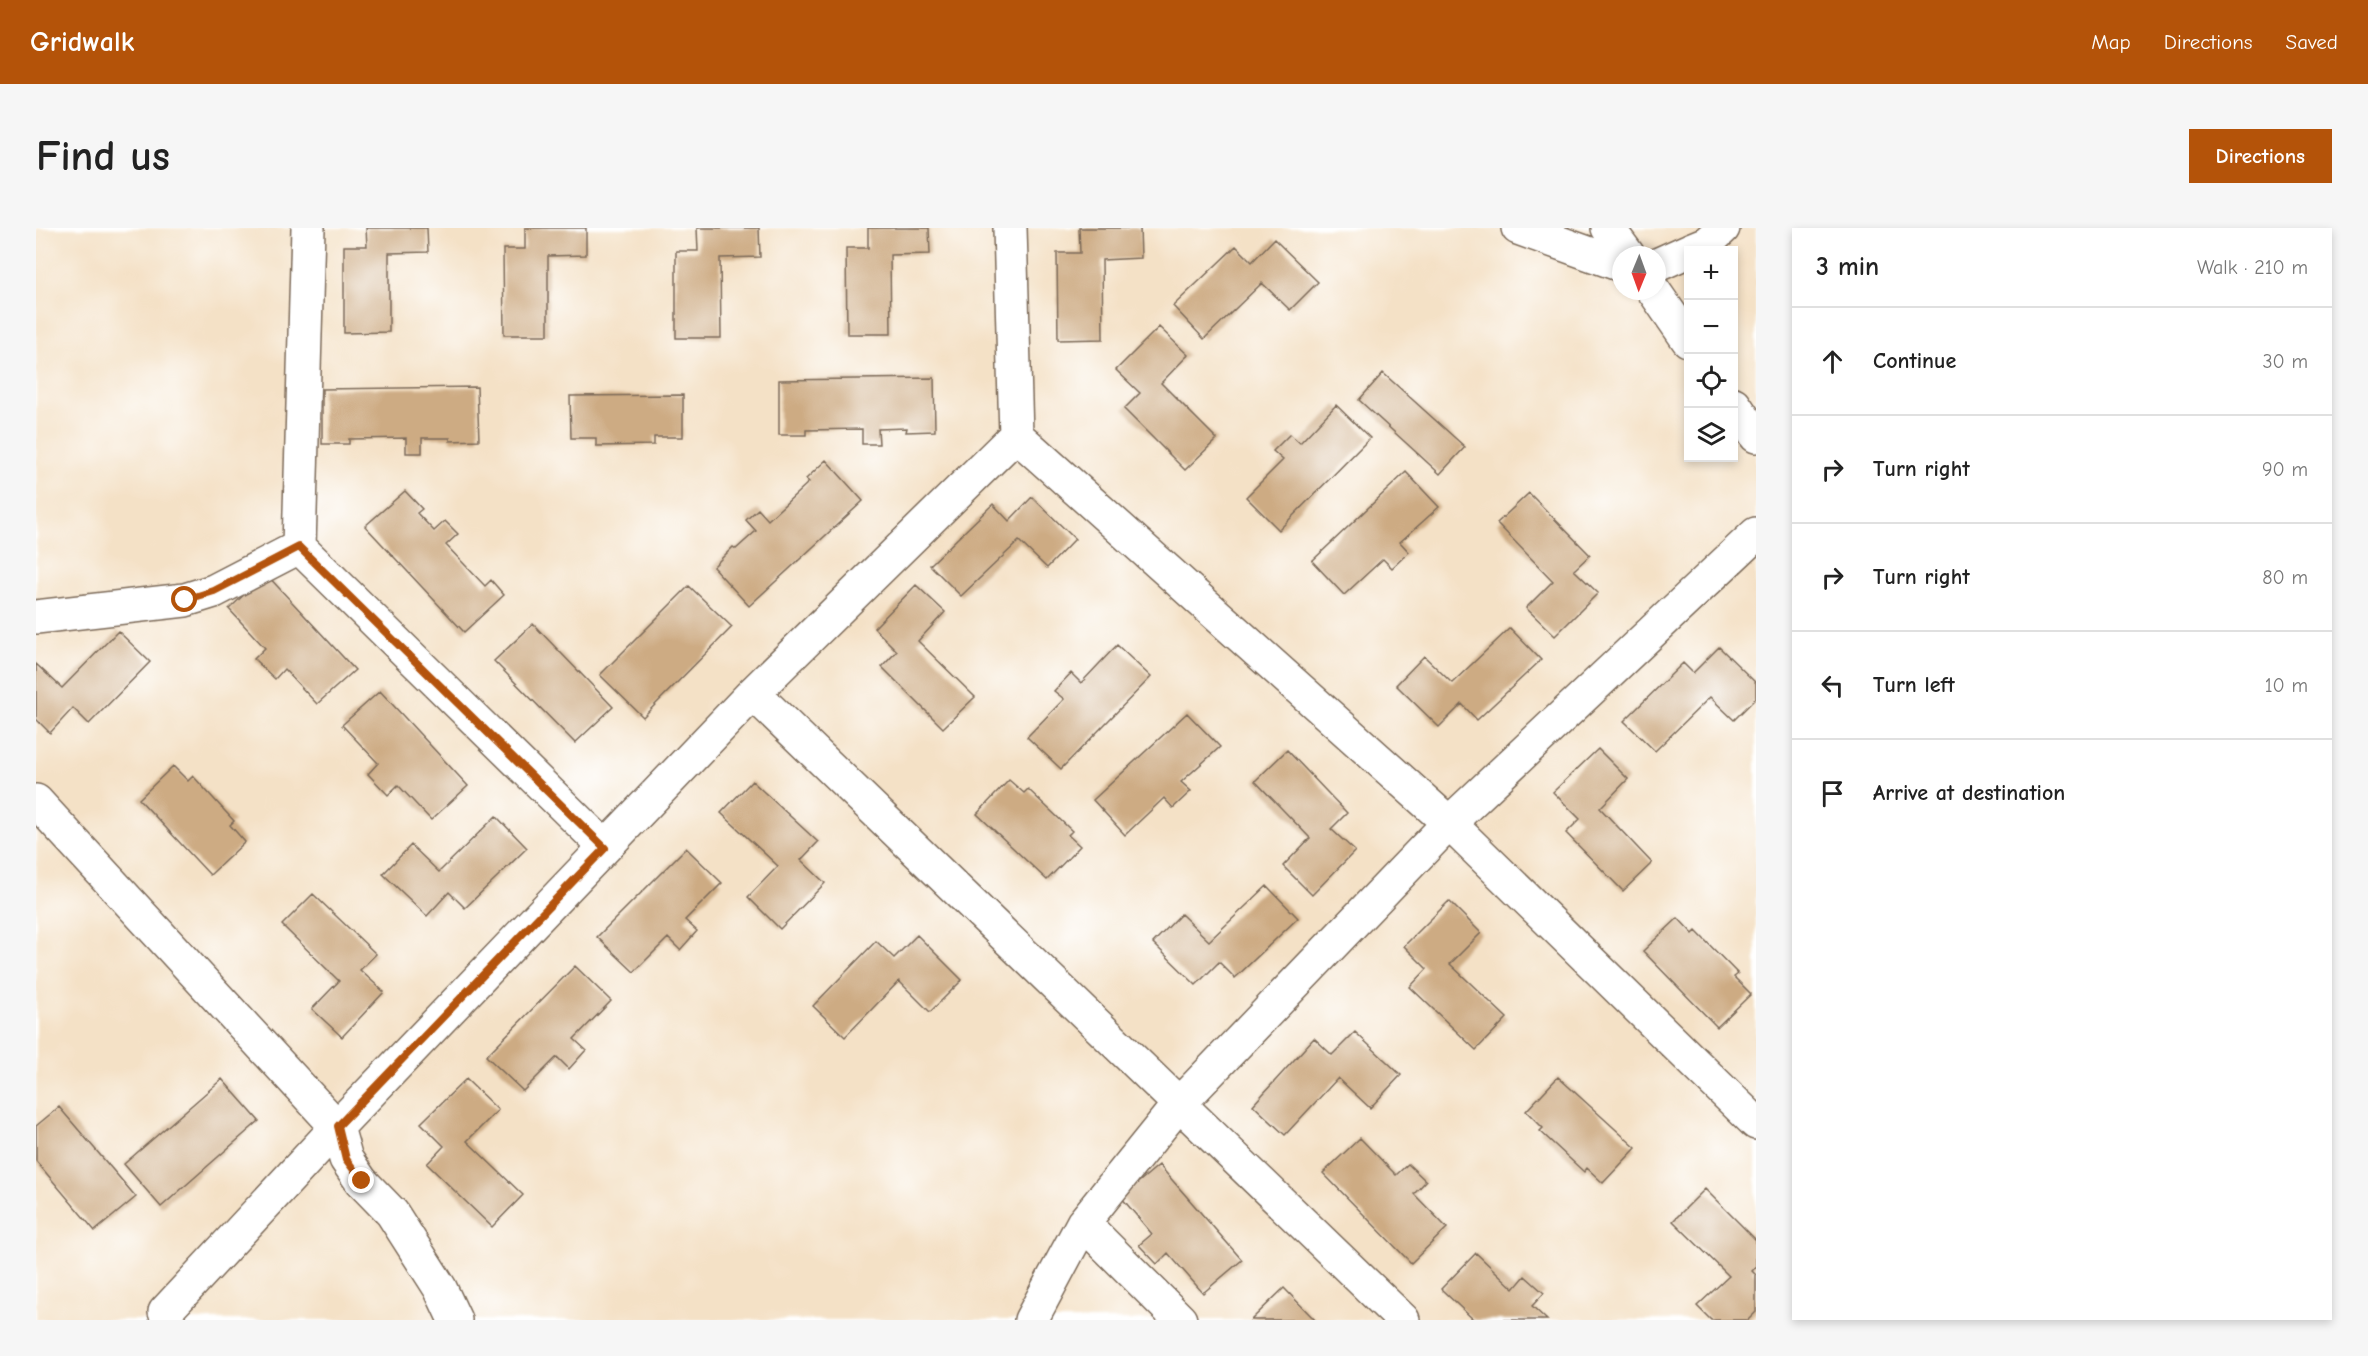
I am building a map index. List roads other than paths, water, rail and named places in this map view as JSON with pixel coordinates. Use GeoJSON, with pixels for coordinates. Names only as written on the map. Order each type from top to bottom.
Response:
{"type":"FeatureCollection","features":[{"type":"Feature","properties":{"kind":"street"},"geometry":{"type":"LineString","coordinates":[[308,228],[299,547],[605,848]]}},
{"type":"Feature","properties":{"kind":"street"},"geometry":{"type":"LineString","coordinates":[[1010,228],[1016,435],[1449,823],[1756,1123]]}},
{"type":"Feature","properties":{"kind":"street"},"geometry":{"type":"LineString","coordinates":[[1518,228],[1612,262]]}},
{"type":"Feature","properties":{"kind":"street"},"geometry":{"type":"LineString","coordinates":[[1608,228],[1621,246]]}},
{"type":"Feature","properties":{"kind":"street"},"geometry":{"type":"LineString","coordinates":[[1700,246],[1707,243],[1723,228]]}},
{"type":"Feature","properties":{"kind":"street"},"geometry":{"type":"LineString","coordinates":[[1666,261],[1684,253]]}},
{"type":"Feature","properties":{"kind":"street"},"geometry":{"type":"LineString","coordinates":[[1660,300],[1684,333]]}},
{"type":"Feature","properties":{"kind":"street"},"geometry":{"type":"LineString","coordinates":[[1737,408],[1756,436]]}},
{"type":"Feature","properties":{"kind":"street"},"geometry":{"type":"LineString","coordinates":[[165,1312],[338,1126],[753,693],[1016,435]]}},
{"type":"Feature","properties":{"kind":"street"},"geometry":{"type":"LineString","coordinates":[[1031,1320],[1083,1223],[1179,1104],[1449,823],[1756,534]]}},
{"type":"Feature","properties":{"kind":"street"},"geometry":{"type":"LineString","coordinates":[[36,617],[185,600],[214,591],[299,547]]}},
{"type":"Feature","properties":{"kind":"street"},"geometry":{"type":"LineString","coordinates":[[753,693],[1403,1320]]}},
{"type":"Feature","properties":{"kind":"street"},"geometry":{"type":"LineString","coordinates":[[36,801],[338,1126],[346,1159],[362,1181],[392,1214],[440,1288],[455,1320]]}},
{"type":"Feature","properties":{"kind":"street"},"geometry":{"type":"LineString","coordinates":[[1083,1223],[1180,1320]]}}]}
